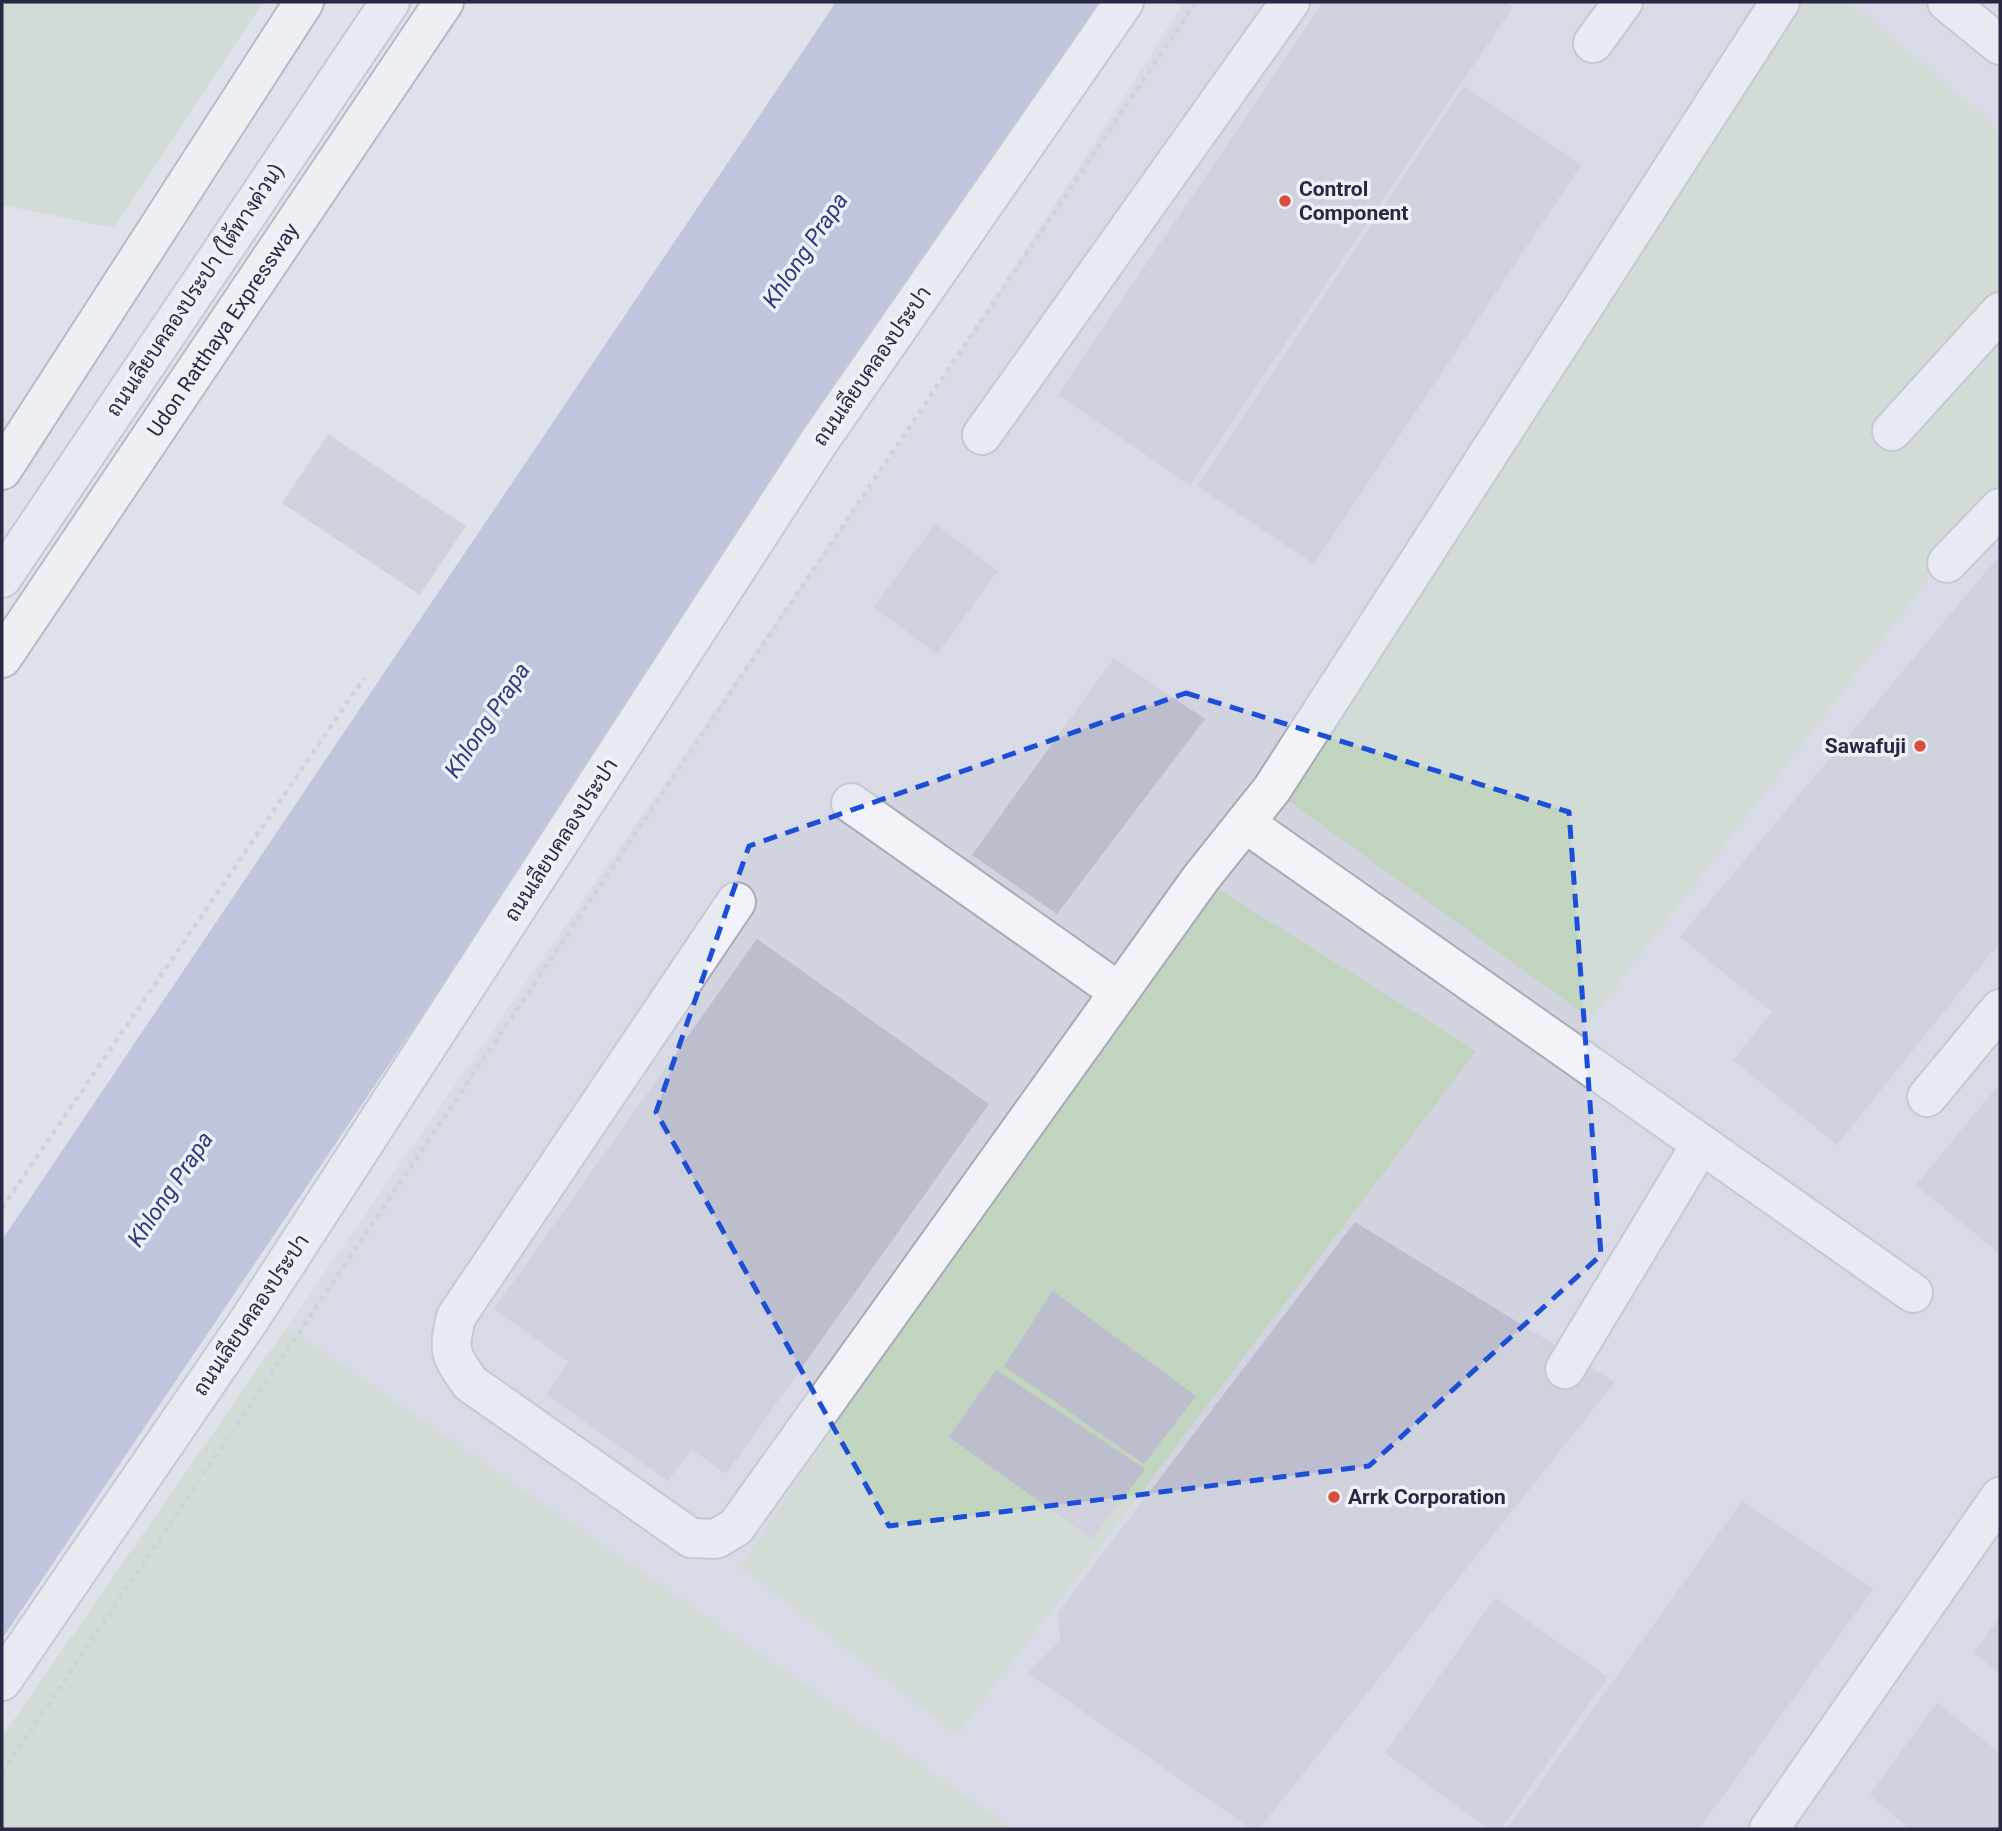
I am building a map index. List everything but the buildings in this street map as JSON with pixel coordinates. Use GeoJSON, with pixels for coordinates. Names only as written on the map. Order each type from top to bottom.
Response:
{"type":"FeatureCollection","features":[{"type":"Feature","properties":{"kind":"highway"},"geometry":{"type":"LineString","coordinates":[[2,470],[304,2]]}},
{"type":"Feature","properties":{"kind":"highway","name":"Udon Ratthaya Expressway"},"geometry":{"type":"LineString","coordinates":[[2,658],[444,2]]}},
{"type":"Feature","properties":{"kind":"street","name":"ถนนเลียบคลองประปา (ใต้ทางด่วน)"},"geometry":{"type":"LineString","coordinates":[[2,578],[390,2]]}},
{"type":"Feature","properties":{"kind":"street","name":"ถนนเลียบคลองประปา"},"geometry":{"type":"LineString","coordinates":[[2,1681],[250,1319],[818,443],[1124,2]]}},
{"type":"Feature","properties":{"kind":"street"},"geometry":{"type":"LineString","coordinates":[[982,435],[1290,2]]}},
{"type":"Feature","properties":{"kind":"street"},"geometry":{"type":"LineString","coordinates":[[1593,43],[1622,2]]}},
{"type":"Feature","properties":{"kind":"street"},"geometry":{"type":"LineString","coordinates":[[736,902],[456,1317],[451,1340],[453,1360],[470,1383],[691,1538],[716,1539],[736,1527],[1201,878],[1279,777],[1780,2]]}},
{"type":"Feature","properties":{"kind":"street"},"geometry":{"type":"LineString","coordinates":[[1947,2],[2000,46]]}},
{"type":"Feature","properties":{"kind":"street"},"geometry":{"type":"LineString","coordinates":[[1892,431],[2000,312]]}},
{"type":"Feature","properties":{"kind":"street"},"geometry":{"type":"LineString","coordinates":[[1947,563],[2000,508]]}},
{"type":"Feature","properties":{"kind":"street"},"geometry":{"type":"LineString","coordinates":[[851,803],[1119,992]]}},
{"type":"Feature","properties":{"kind":"street"},"geometry":{"type":"LineString","coordinates":[[1244,822],[1913,1293]]}},
{"type":"Feature","properties":{"kind":"street"},"geometry":{"type":"LineString","coordinates":[[1927,1097],[2000,1009]]}},
{"type":"Feature","properties":{"kind":"street"},"geometry":{"type":"LineString","coordinates":[[1566,1369],[1701,1144]]}},
{"type":"Feature","properties":{"kind":"street"},"geometry":{"type":"LineString","coordinates":[[1769,1829],[2000,1497]]}},
{"type":"Feature","properties":{"kind":"path"},"geometry":{"type":"LineString","coordinates":[[2,1773],[1196,2]]}},
{"type":"Feature","properties":{"kind":"path"},"geometry":{"type":"LineString","coordinates":[[2,1208],[364,678]]}},
{"type":"Feature","properties":{"kind":"highlighted area"},"geometry":{"type":"Polygon","coordinates":[[[1186,693],[1569,812],[1601,1255],[1369,1466],[889,1526],[656,1112],[749,846],[1186,693]]]}},
{"type":"Feature","properties":{"kind":"shaded area"},"geometry":{"type":"Polygon","coordinates":[[[1184,2],[2000,2],[2000,1829],[2,1829],[2,1737],[923,410],[1184,2]]]}},
{"type":"Feature","properties":{"kind":"green space"},"geometry":{"type":"Polygon","coordinates":[[[2,2],[263,2],[114,228],[2,205],[2,2]]]}},
{"type":"Feature","properties":{"kind":"green space"},"geometry":{"type":"Polygon","coordinates":[[[1780,2],[1850,2],[2000,130],[2000,486],[1591,1019],[1272,789],[1780,2]]]}},
{"type":"Feature","properties":{"kind":"green space"},"geometry":{"type":"Polygon","coordinates":[[[1201,878],[1476,1051],[957,1735],[741,1567],[1201,878]]]}},
{"type":"Feature","properties":{"kind":"green space"},"geometry":{"type":"Polygon","coordinates":[[[287,1327],[1014,1829],[2,1829],[2,1737],[287,1327]]]}},
{"type":"Feature","properties":{"kind":"water","name":"Khlong Prapa"},"geometry":{"type":"Polygon","coordinates":[[[836,2],[1104,2],[2,1639],[2,1240],[836,2]]]}},
{"type":"Feature","properties":{"kind":"place","name":"Control Component"},"geometry":{"type":"Point","coordinates":[1285,201]}},
{"type":"Feature","properties":{"kind":"place","name":"Sawafuji"},"geometry":{"type":"Point","coordinates":[1920,746]}},
{"type":"Feature","properties":{"kind":"place","name":"Arrk Corporation"},"geometry":{"type":"Point","coordinates":[1334,1497]}}]}
